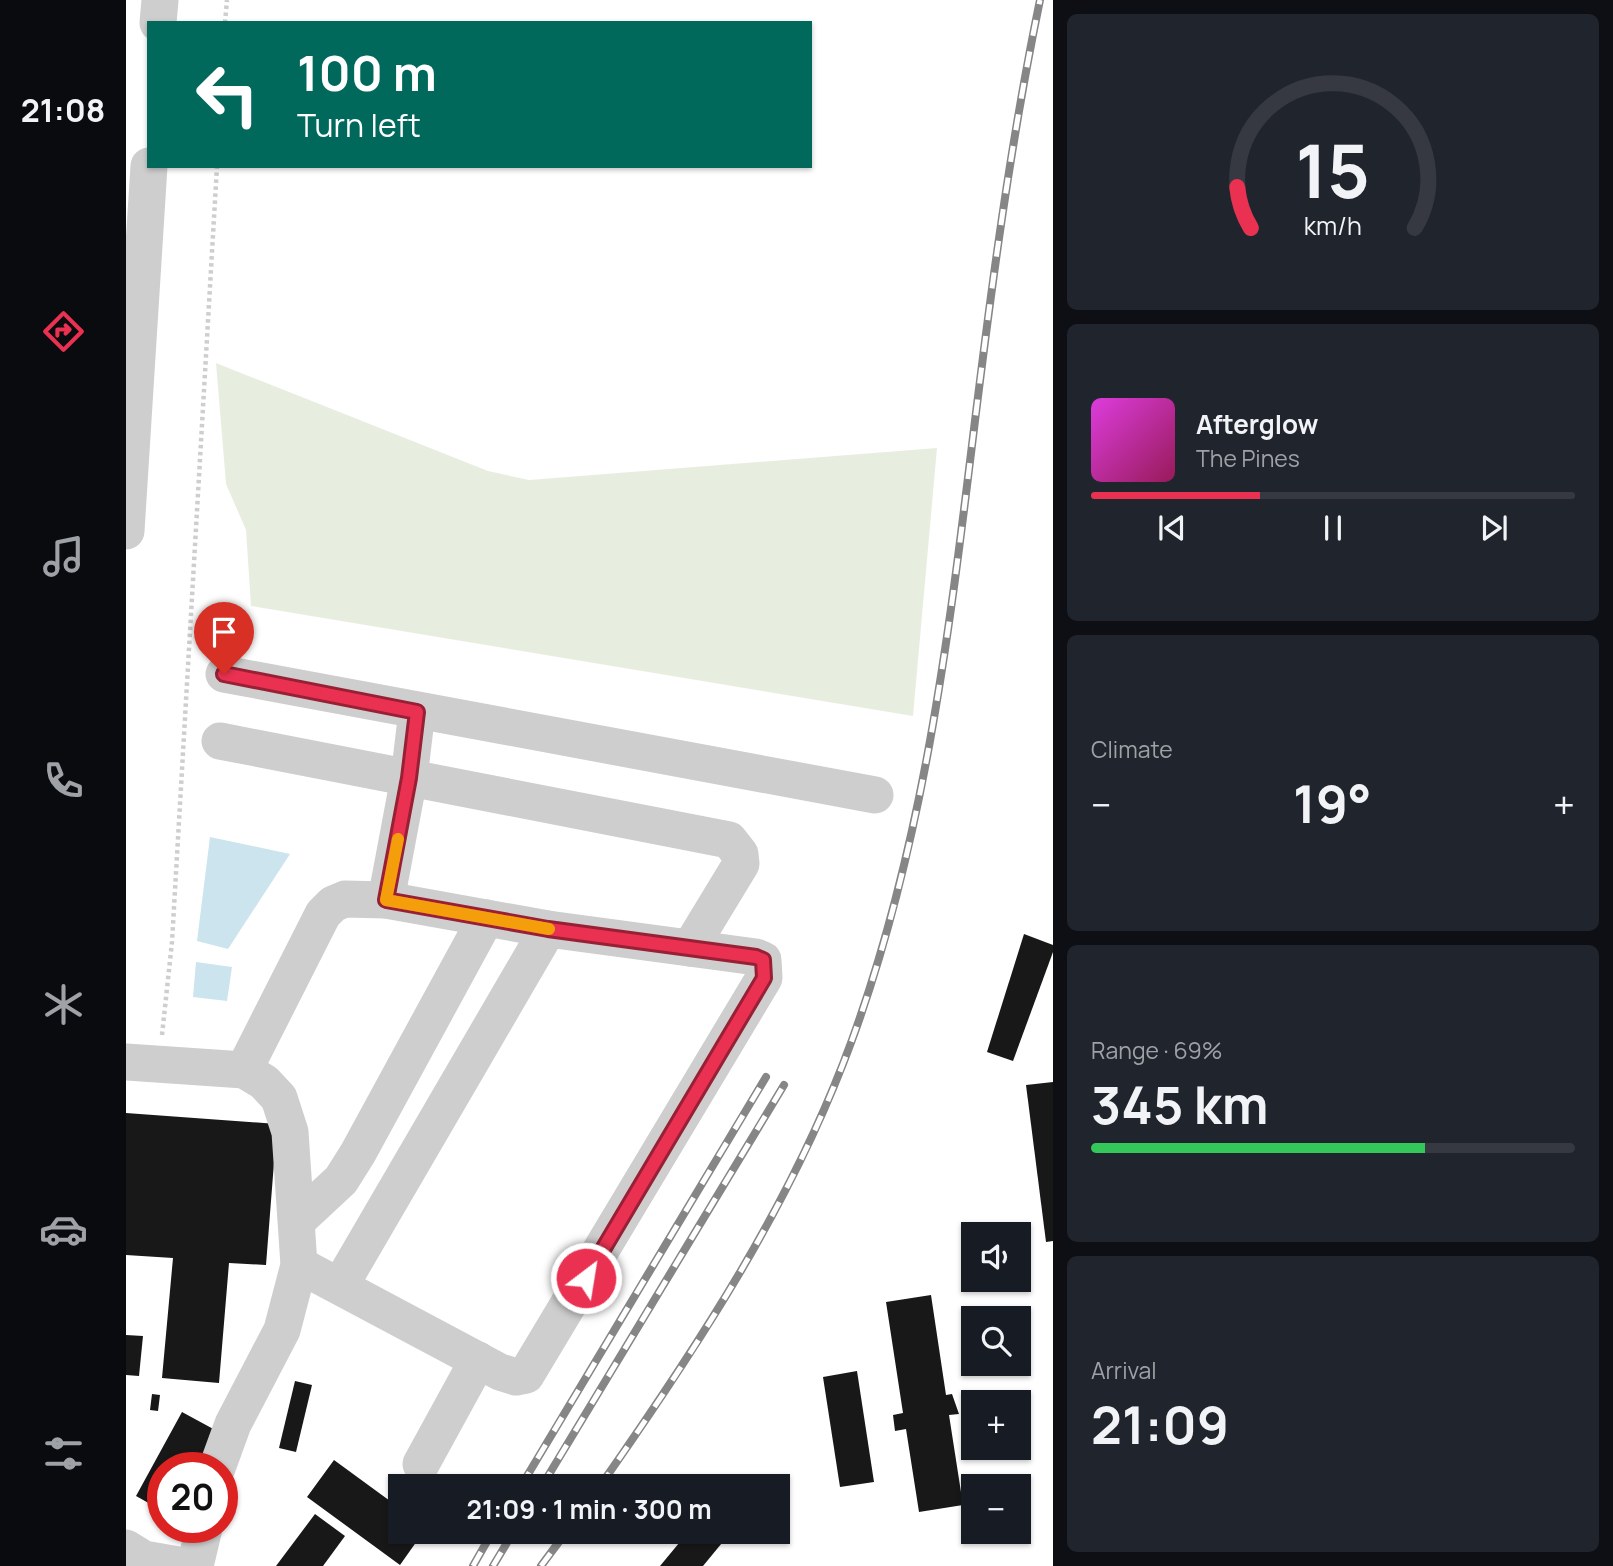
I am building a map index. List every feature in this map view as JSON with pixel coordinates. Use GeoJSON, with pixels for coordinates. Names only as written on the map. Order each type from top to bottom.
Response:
{"type":"FeatureCollection","features":[{"type":"Feature","properties":{"kind":"lane"},"geometry":{"type":"LineString","coordinates":[[158,21],[160,0]]}},
{"type":"Feature","properties":{"kind":"lane"},"geometry":{"type":"LineString","coordinates":[[126,531],[136,209],[148,168]]}},
{"type":"Feature","properties":{"kind":"lane"},"geometry":{"type":"LineString","coordinates":[[224,674],[875,795]]}},
{"type":"Feature","properties":{"kind":"lane"},"geometry":{"type":"LineString","coordinates":[[386,900],[409,778],[417,712]]}},
{"type":"Feature","properties":{"kind":"lane"},"geometry":{"type":"LineString","coordinates":[[220,741],[729,841],[740,854],[741,864],[690,948]]}},
{"type":"Feature","properties":{"kind":"lane"},"geometry":{"type":"LineString","coordinates":[[244,1070],[323,914],[332,904],[345,899],[386,900],[548,929],[763,960],[764,978],[531,1370],[516,1377],[478,1360],[299,1265]]}},
{"type":"Feature","properties":{"kind":"lane"},"geometry":{"type":"LineString","coordinates":[[297,1221],[341,1180],[358,1153],[486,918]]}},
{"type":"Feature","properties":{"kind":"lane"},"geometry":{"type":"LineString","coordinates":[[340,1286],[548,929]]}},
{"type":"Feature","properties":{"kind":"lane"},"geometry":{"type":"LineString","coordinates":[[142,1063],[244,1070],[264,1082],[279,1098],[290,1132],[299,1265],[282,1330],[233,1424],[223,1452]]}},
{"type":"Feature","properties":{"kind":"lane"},"geometry":{"type":"LineString","coordinates":[[421,1464],[478,1360]]}},
{"type":"Feature","properties":{"kind":"lane"},"geometry":{"type":"LineString","coordinates":[[195,1566],[200,1543]]}},
{"type":"Feature","properties":{"kind":"lane"},"geometry":{"type":"LineString","coordinates":[[137,1558],[184,1566]]}},
{"type":"Feature","properties":{"kind":"path"},"geometry":{"type":"LineString","coordinates":[[225,21],[227,0]]}},
{"type":"Feature","properties":{"kind":"path"},"geometry":{"type":"LineString","coordinates":[[142,1063],[172,942],[216,168]]}},
{"type":"Feature","properties":{"kind":"green space"},"geometry":{"type":"Polygon","coordinates":[[[216,363],[488,471],[529,480],[937,448],[913,716],[251,606],[246,530],[226,484],[216,363]]]}},
{"type":"Feature","properties":{"kind":"water"},"geometry":{"type":"Polygon","coordinates":[[[210,837],[290,854],[228,949],[197,941],[210,837]]]}},
{"type":"Feature","properties":{"kind":"water"},"geometry":{"type":"Polygon","coordinates":[[[196,962],[232,967],[227,1001],[193,997],[196,962]]]}},
{"type":"Feature","properties":{"kind":"building"},"geometry":{"type":"Polygon","coordinates":[[[1024,934],[1053,945],[1053,952],[1013,1061],[987,1052],[1024,934]]]}},
{"type":"Feature","properties":{"kind":"building"},"geometry":{"type":"Polygon","coordinates":[[[1053,1082],[1053,1241],[1046,1242],[1026,1085],[1053,1082]]]}},
{"type":"Feature","properties":{"kind":"building"},"geometry":{"type":"Polygon","coordinates":[[[126,1113],[277,1124],[266,1265],[229,1263],[219,1383],[162,1378],[173,1258],[126,1255],[126,1113]]]}},
{"type":"Feature","properties":{"kind":"building"},"geometry":{"type":"Polygon","coordinates":[[[931,1295],[946,1395],[952,1394],[959,1414],[949,1415],[961,1505],[919,1512],[906,1429],[895,1431],[893,1415],[903,1413],[886,1302],[931,1295]]]}},
{"type":"Feature","properties":{"kind":"building"},"geometry":{"type":"Polygon","coordinates":[[[126,1335],[143,1336],[139,1376],[126,1375],[126,1335]]]}},
{"type":"Feature","properties":{"kind":"building"},"geometry":{"type":"Polygon","coordinates":[[[857,1371],[874,1482],[840,1487],[823,1377],[857,1371]]]}},
{"type":"Feature","properties":{"kind":"building"},"geometry":{"type":"Polygon","coordinates":[[[295,1381],[312,1385],[296,1452],[279,1448],[295,1381]]]}},
{"type":"Feature","properties":{"kind":"building"},"geometry":{"type":"Polygon","coordinates":[[[152,1394],[160,1395],[158,1411],[150,1410],[152,1394]]]}},
{"type":"Feature","properties":{"kind":"building"},"geometry":{"type":"Polygon","coordinates":[[[182,1412],[217,1431],[206,1452],[160,1452],[182,1412]]]}},
{"type":"Feature","properties":{"kind":"building"},"geometry":{"type":"Polygon","coordinates":[[[334,1460],[388,1499],[388,1544],[415,1544],[400,1565],[307,1497],[334,1460]]]}},
{"type":"Feature","properties":{"kind":"building"},"geometry":{"type":"Polygon","coordinates":[[[147,1476],[147,1502],[136,1496],[147,1476]]]}},
{"type":"Feature","properties":{"kind":"building"},"geometry":{"type":"Polygon","coordinates":[[[315,1514],[345,1536],[323,1566],[276,1566],[315,1514]]]}},
{"type":"Feature","properties":{"kind":"building"},"geometry":{"type":"Polygon","coordinates":[[[678,1544],[721,1544],[703,1566],[660,1566],[678,1544]]]}},
{"type":"Feature","properties":{"kind":"railway"},"geometry":{"type":"LineString","coordinates":[[608,1474],[707,1326],[772,1215],[828,1100],[877,967],[915,818],[930,742],[954,590],[1002,218],[1040,0]]}},
{"type":"Feature","properties":{"kind":"railway"},"geometry":{"type":"LineString","coordinates":[[528,1474],[766,1077]]}},
{"type":"Feature","properties":{"kind":"railway"},"geometry":{"type":"LineString","coordinates":[[549,1474],[784,1085]]}},
{"type":"Feature","properties":{"kind":"railway"},"geometry":{"type":"LineString","coordinates":[[473,1566],[486,1544]]}},
{"type":"Feature","properties":{"kind":"railway"},"geometry":{"type":"LineString","coordinates":[[493,1566],[506,1544]]}},
{"type":"Feature","properties":{"kind":"railway"},"geometry":{"type":"LineString","coordinates":[[541,1566],[557,1544]]}},
{"type":"Feature","properties":{"kind":"slow traffic"},"geometry":{"type":"LineString","coordinates":[[398,839],[386,900],[549,929]]}},
{"type":"Feature","properties":{"kind":"route"},"geometry":{"type":"LineString","coordinates":[[224,674],[417,712],[409,778],[386,900],[548,929],[763,960],[764,978],[586,1278]]}}]}
